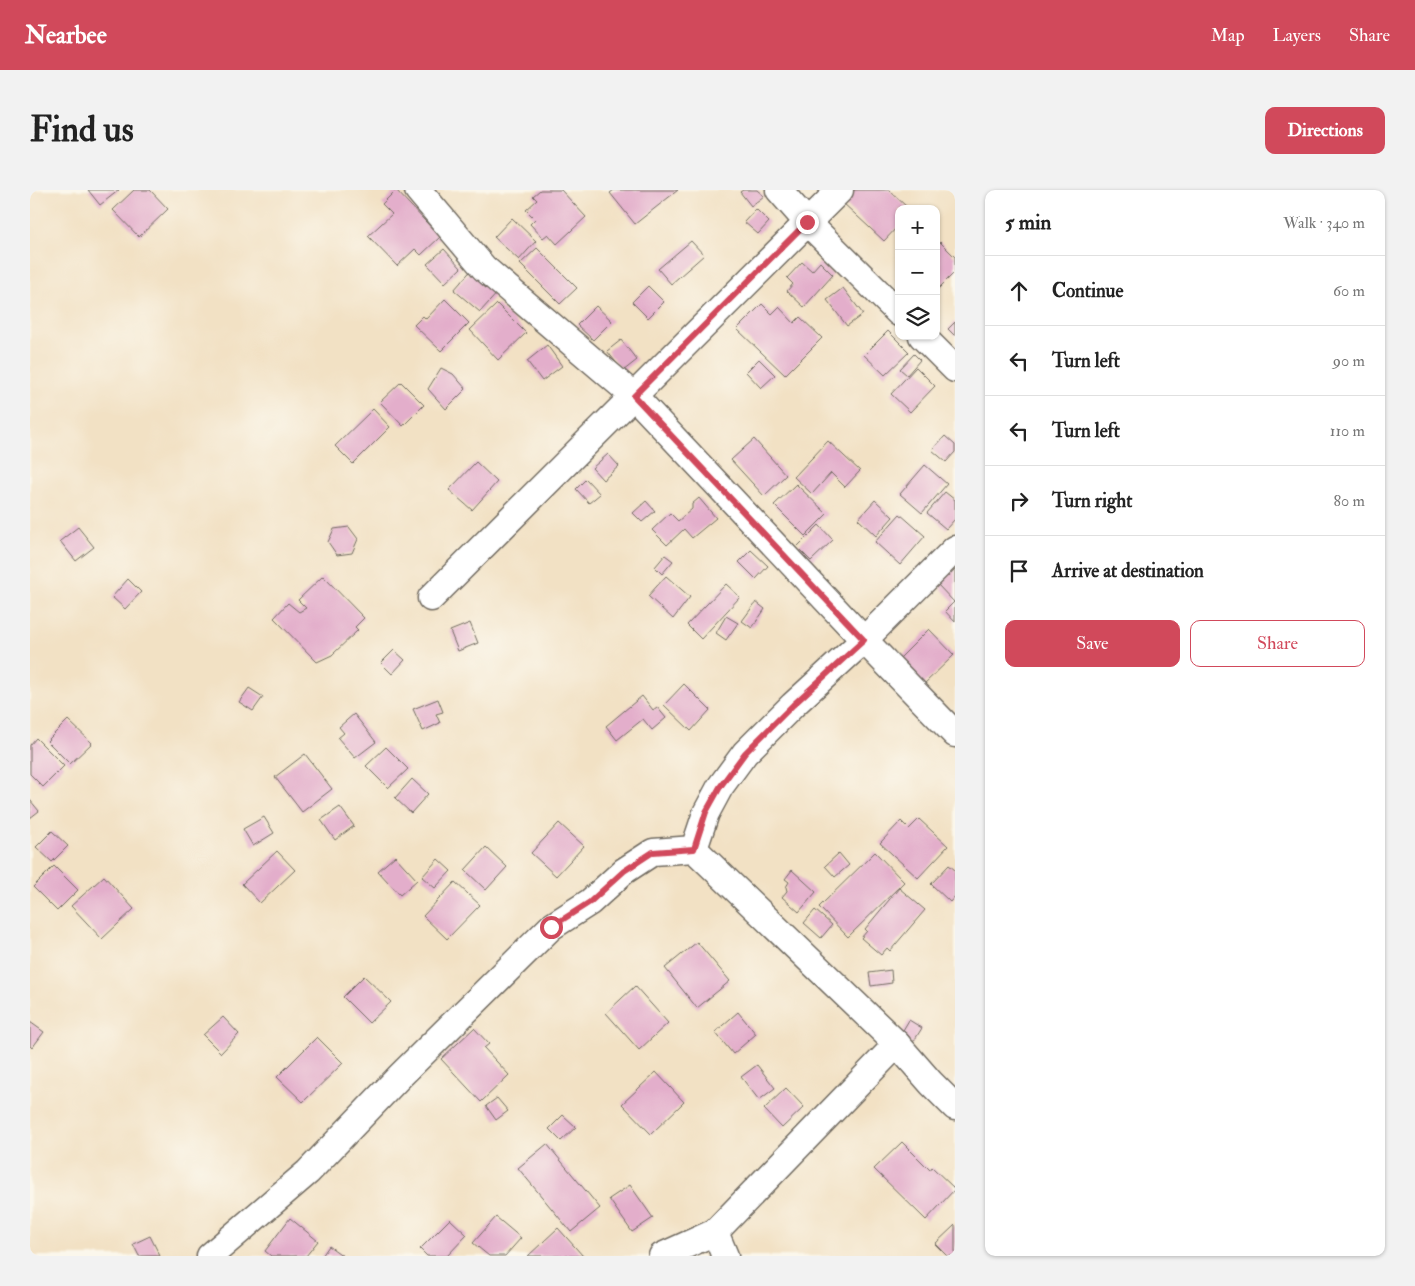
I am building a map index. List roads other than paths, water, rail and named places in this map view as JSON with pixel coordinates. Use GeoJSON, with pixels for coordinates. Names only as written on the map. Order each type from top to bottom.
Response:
{"type":"FeatureCollection","features":[{"type":"Feature","properties":{"kind":"street"},"geometry":{"type":"LineString","coordinates":[[418,190],[484,268],[634,396],[955,734]]}},
{"type":"Feature","properties":{"kind":"street"},"geometry":{"type":"LineString","coordinates":[[779,190],[807,222],[895,309]]}},
{"type":"Feature","properties":{"kind":"street"},"geometry":{"type":"LineString","coordinates":[[431,598],[840,190]]}},
{"type":"Feature","properties":{"kind":"street"},"geometry":{"type":"LineString","coordinates":[[926,340],[955,369]]}},
{"type":"Feature","properties":{"kind":"street"},"geometry":{"type":"LineString","coordinates":[[694,849],[706,812],[720,787],[745,753],[793,705],[864,640],[955,549]]}},
{"type":"Feature","properties":{"kind":"street"},"geometry":{"type":"LineString","coordinates":[[210,1256],[308,1172],[400,1076],[551,927],[590,902],[624,871],[653,852],[694,849],[897,1044],[955,1107]]}},
{"type":"Feature","properties":{"kind":"street"},"geometry":{"type":"LineString","coordinates":[[662,1256],[715,1232],[897,1044]]}},
{"type":"Feature","properties":{"kind":"street"},"geometry":{"type":"LineString","coordinates":[[715,1232],[724,1256]]}}]}
